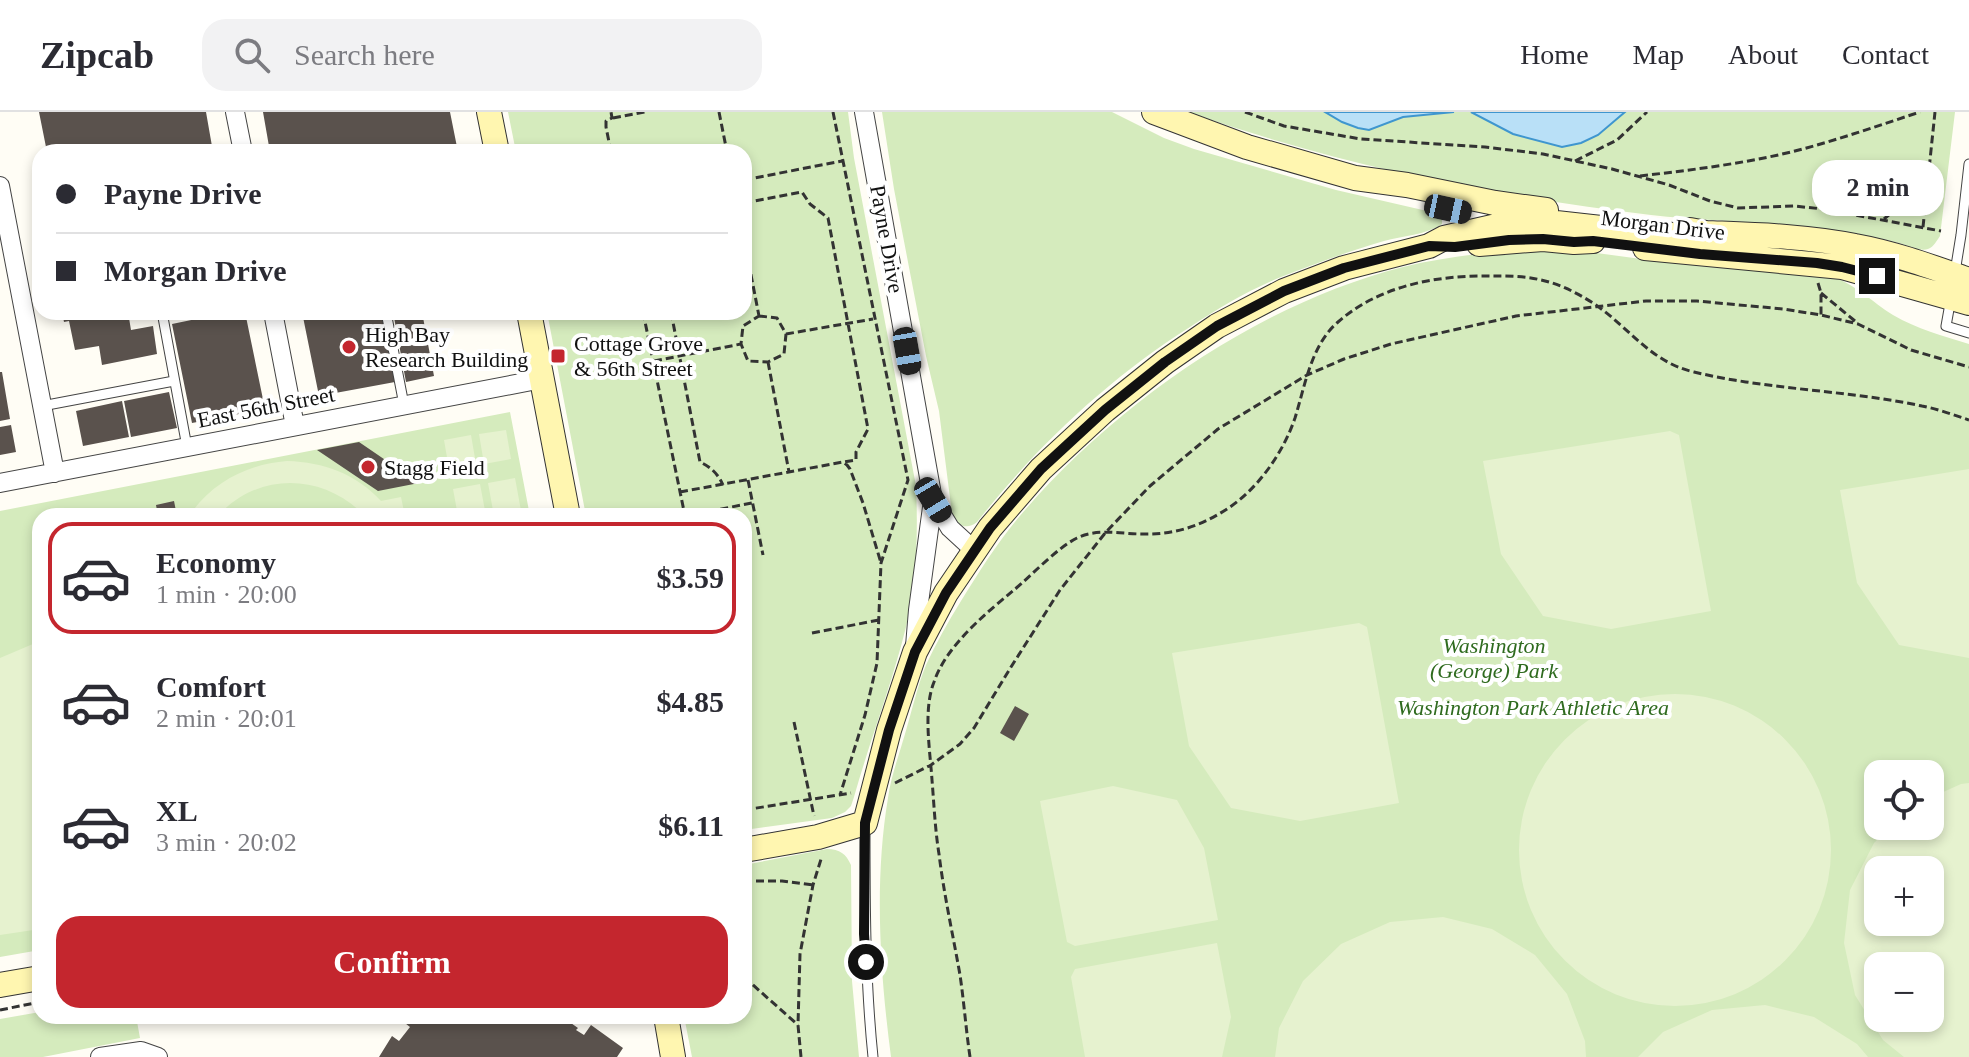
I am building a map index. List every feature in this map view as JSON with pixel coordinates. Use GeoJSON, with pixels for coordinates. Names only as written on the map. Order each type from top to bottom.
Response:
{"type":"FeatureCollection","features":[{"type":"Feature","properties":{"kind":"street"},"geometry":{"type":"LineString","coordinates":[[235,112],[241,144]]}},
{"type":"Feature","properties":{"kind":"street"},"geometry":{"type":"LineString","coordinates":[[489,112],[495,144]]}},
{"type":"Feature","properties":{"kind":"street","name":"Payne Drive"},"geometry":{"type":"LineString","coordinates":[[864,112],[933,500],[915,652]]}},
{"type":"Feature","properties":{"kind":"street","name":"Morgan Drive"},"geometry":{"type":"LineString","coordinates":[[1154,112],[1247,147],[1355,178],[1495,203],[1706,233],[1805,239],[1857,246],[1961,289]]}},
{"type":"Feature","properties":{"kind":"street","name":"Morgan Drive"},"geometry":{"type":"LineString","coordinates":[[1355,178],[1396,197],[1593,241],[1842,267],[1961,289]]}},
{"type":"Feature","properties":{"kind":"street"},"geometry":{"type":"LineString","coordinates":[[0,186],[55,473]]}},
{"type":"Feature","properties":{"kind":"street"},"geometry":{"type":"LineString","coordinates":[[1429,246],[1444,238],[1510,223],[1538,221],[1674,235],[1706,233]]}},
{"type":"Feature","properties":{"kind":"street"},"geometry":{"type":"LineString","coordinates":[[1429,246],[1455,247],[1509,240],[1593,241]]}},
{"type":"Feature","properties":{"kind":"street","name":"Payne Drive"},"geometry":{"type":"LineString","coordinates":[[865,823],[889,730],[915,652],[946,593],[990,528],[1041,469],[1105,410],[1217,326],[1284,291],[1344,268],[1429,246]]}},
{"type":"Feature","properties":{"kind":"street"},"geometry":{"type":"LineString","coordinates":[[275,320],[295,426]]}},
{"type":"Feature","properties":{"kind":"street"},"geometry":{"type":"LineString","coordinates":[[531,320],[566,508]]}},
{"type":"Feature","properties":{"kind":"street","name":"East 56th Street"},"geometry":{"type":"LineString","coordinates":[[0,483],[542,379]]}},
{"type":"Feature","properties":{"kind":"street"},"geometry":{"type":"LineString","coordinates":[[933,500],[950,528],[975,551]]}},
{"type":"Feature","properties":{"kind":"street"},"geometry":{"type":"LineString","coordinates":[[752,849],[818,837],[865,823]]}},
{"type":"Feature","properties":{"kind":"street"},"geometry":{"type":"LineString","coordinates":[[6,984],[32,979]]}},
{"type":"Feature","properties":{"kind":"street"},"geometry":{"type":"LineString","coordinates":[[667,1024],[673,1057]]}},
{"type":"Feature","properties":{"kind":"street"},"geometry":{"type":"LineString","coordinates":[[100,1057],[141,1051],[158,1057]]}},
{"type":"Feature","properties":{"kind":"lane"},"geometry":{"type":"LineString","coordinates":[[1969,164],[1961,235],[1961,289],[1946,326],[1969,333]]}},
{"type":"Feature","properties":{"kind":"lane"},"geometry":{"type":"LineString","coordinates":[[163,320],[187,447]]}},
{"type":"Feature","properties":{"kind":"lane"},"geometry":{"type":"LineString","coordinates":[[388,320],[404,405]]}},
{"type":"Feature","properties":{"kind":"lane"},"geometry":{"type":"LineString","coordinates":[[42,406],[174,381]]}},
{"type":"Feature","properties":{"kind":"lane","name":"Payne Drive"},"geometry":{"type":"LineString","coordinates":[[865,823],[864,934],[873,1057]]}},
{"type":"Feature","properties":{"kind":"lane"},"geometry":{"type":"LineString","coordinates":[[6,984],[32,986]]}},
{"type":"Feature","properties":{"kind":"path"},"geometry":{"type":"LineString","coordinates":[[611,112],[612,118]]}},
{"type":"Feature","properties":{"kind":"path"},"geometry":{"type":"LineString","coordinates":[[609,144],[606,121],[645,112]]}},
{"type":"Feature","properties":{"kind":"path"},"geometry":{"type":"LineString","coordinates":[[719,112],[725,144]]}},
{"type":"Feature","properties":{"kind":"path"},"geometry":{"type":"LineString","coordinates":[[833,112],[908,480],[881,563],[877,663],[865,715],[840,795]]}},
{"type":"Feature","properties":{"kind":"path"},"geometry":{"type":"LineString","coordinates":[[1245,112],[1284,126],[1361,139],[1543,154],[1637,176],[1738,208],[1794,206],[1941,231]]}},
{"type":"Feature","properties":{"kind":"path"},"geometry":{"type":"LineString","coordinates":[[1575,161],[1617,140],[1647,112]]}},
{"type":"Feature","properties":{"kind":"path"},"geometry":{"type":"LineString","coordinates":[[1637,176],[1790,152],[1920,112]]}},
{"type":"Feature","properties":{"kind":"path"},"geometry":{"type":"LineString","coordinates":[[1923,227],[1935,112]]}},
{"type":"Feature","properties":{"kind":"path"},"geometry":{"type":"LineString","coordinates":[[752,178],[843,161]]}},
{"type":"Feature","properties":{"kind":"path"},"geometry":{"type":"LineString","coordinates":[[1883,220],[1927,183]]}},
{"type":"Feature","properties":{"kind":"path"},"geometry":{"type":"LineString","coordinates":[[680,492],[856,460],[856,452],[868,429],[828,218],[810,204],[802,192],[752,201]]}},
{"type":"Feature","properties":{"kind":"path"},"geometry":{"type":"LineString","coordinates":[[970,1057],[961,979],[938,850],[931,765],[928,704],[933,682],[944,660],[996,606],[1080,536],[1106,532],[1165,534],[1190,529],[1239,502],[1274,461],[1293,423],[1307,375],[1321,342],[1335,324],[1361,305],[1390,291],[1451,276],[1513,276],[1540,280],[1569,289],[1597,306],[1647,350],[1689,371],[1927,406],[1969,420]]}},
{"type":"Feature","properties":{"kind":"path"},"geometry":{"type":"LineString","coordinates":[[752,280],[759,316]]}},
{"type":"Feature","properties":{"kind":"path"},"geometry":{"type":"LineString","coordinates":[[1821,315],[1821,293],[1858,324]]}},
{"type":"Feature","properties":{"kind":"path"},"geometry":{"type":"LineString","coordinates":[[891,784],[931,765],[960,744],[974,728],[1060,590],[1106,532],[1150,486],[1218,429],[1307,375],[1344,359],[1391,344],[1516,316],[1646,301],[1697,301],[1821,315],[1858,324],[1911,350],[1969,367]]}},
{"type":"Feature","properties":{"kind":"path"},"geometry":{"type":"LineString","coordinates":[[759,316],[777,318],[786,334],[784,354],[768,362],[748,361],[741,344],[743,326],[759,316]]}},
{"type":"Feature","properties":{"kind":"path"},"geometry":{"type":"LineString","coordinates":[[786,334],[874,318]]}},
{"type":"Feature","properties":{"kind":"path"},"geometry":{"type":"LineString","coordinates":[[645,320],[683,508]]}},
{"type":"Feature","properties":{"kind":"path"},"geometry":{"type":"LineString","coordinates":[[673,320],[700,462],[713,470],[723,485]]}},
{"type":"Feature","properties":{"kind":"path"},"geometry":{"type":"LineString","coordinates":[[653,361],[741,344]]}},
{"type":"Feature","properties":{"kind":"path"},"geometry":{"type":"LineString","coordinates":[[768,362],[789,472]]}},
{"type":"Feature","properties":{"kind":"path"},"geometry":{"type":"LineString","coordinates":[[843,462],[850,469],[863,503],[881,563]]}},
{"type":"Feature","properties":{"kind":"path"},"geometry":{"type":"LineString","coordinates":[[748,480],[763,555]]}},
{"type":"Feature","properties":{"kind":"path"},"geometry":{"type":"LineString","coordinates":[[727,508],[753,503]]}},
{"type":"Feature","properties":{"kind":"path"},"geometry":{"type":"LineString","coordinates":[[812,633],[879,620]]}},
{"type":"Feature","properties":{"kind":"path"},"geometry":{"type":"LineString","coordinates":[[794,722],[815,821]]}},
{"type":"Feature","properties":{"kind":"path"},"geometry":{"type":"LineString","coordinates":[[752,809],[856,792]]}},
{"type":"Feature","properties":{"kind":"path"},"geometry":{"type":"LineString","coordinates":[[801,1057],[798,1025],[800,954],[822,850]]}},
{"type":"Feature","properties":{"kind":"path"},"geometry":{"type":"LineString","coordinates":[[752,881],[813,885]]}},
{"type":"Feature","properties":{"kind":"path"},"geometry":{"type":"LineString","coordinates":[[752,984],[798,1025]]}},
{"type":"Feature","properties":{"kind":"path"},"geometry":{"type":"LineString","coordinates":[[0,1010],[32,1004]]}},
{"type":"Feature","properties":{"kind":"green space"},"geometry":{"type":"Polygon","coordinates":[[[508,112],[848,112],[916,486],[917,521],[915,575],[906,627],[854,797],[845,812],[832,818],[752,829],[752,508],[584,508],[549,320],[752,320],[752,144],[514,144],[508,112]]]}},
{"type":"Feature","properties":{"kind":"green space"},"geometry":{"type":"Polygon","coordinates":[[[882,112],[1112,112],[1194,149],[1336,190],[1440,214],[1442,224],[1421,233],[1358,249],[1281,277],[1201,320],[1102,392],[1024,467],[977,522],[966,526],[959,524],[952,514],[939,411],[894,189],[882,112]]]}},
{"type":"Feature","properties":{"kind":"green space"},"geometry":{"type":"Polygon","coordinates":[[[1189,112],[1955,112],[1940,236],[1932,247],[1925,250],[1843,232],[1651,215],[1475,188],[1301,148],[1189,112]]]}},
{"type":"Feature","properties":{"kind":"green space","name":"Washington (George) Park"},"geometry":{"type":"Polygon","coordinates":[[[1552,247],[1671,263],[1830,276],[1855,288],[1902,320],[1969,344],[1969,1057],[891,1057],[884,993],[880,895],[891,782],[930,657],[988,558],[1057,475],[1099,435],[1144,398],[1193,364],[1295,306],[1403,267],[1458,256],[1552,247]]]}},
{"type":"Feature","properties":{"kind":"green space"},"geometry":{"type":"Polygon","coordinates":[[[510,412],[528,508],[32,508],[32,951],[0,957],[0,511],[510,412]]]}},
{"type":"Feature","properties":{"kind":"green space"},"geometry":{"type":"Polygon","coordinates":[[[506,430],[511,459],[484,464],[479,434],[506,430]]]}},
{"type":"Feature","properties":{"kind":"green space"},"geometry":{"type":"Polygon","coordinates":[[[1670,431],[1679,435],[1711,611],[1611,629],[1543,616],[1501,554],[1483,461],[1670,431]]]}},
{"type":"Feature","properties":{"kind":"green space"},"geometry":{"type":"Polygon","coordinates":[[[471,435],[476,464],[449,469],[444,440],[471,435]]]}},
{"type":"Feature","properties":{"kind":"green space"},"geometry":{"type":"Polygon","coordinates":[[[273,463],[314,464],[338,471],[361,484],[381,501],[401,497],[403,508],[356,508],[330,492],[311,485],[291,483],[252,491],[227,508],[195,508],[209,493],[232,477],[273,463]]]}},
{"type":"Feature","properties":{"kind":"green space"},"geometry":{"type":"Polygon","coordinates":[[[1969,469],[1969,658],[1899,645],[1857,583],[1840,490],[1969,469]]]}},
{"type":"Feature","properties":{"kind":"green space"},"geometry":{"type":"Polygon","coordinates":[[[515,478],[521,508],[493,508],[488,483],[515,478]]]}},
{"type":"Feature","properties":{"kind":"green space"},"geometry":{"type":"Polygon","coordinates":[[[480,484],[484,508],[457,508],[453,489],[480,484]]]}},
{"type":"Feature","properties":{"kind":"green space"},"geometry":{"type":"Polygon","coordinates":[[[1359,623],[1367,627],[1399,803],[1300,821],[1231,808],[1189,746],[1172,653],[1359,623]]]}},
{"type":"Feature","properties":{"kind":"green space"},"geometry":{"type":"Polygon","coordinates":[[[32,644],[32,930],[0,935],[0,658],[32,644]]]}},
{"type":"Feature","properties":{"kind":"green space"},"geometry":{"type":"Polygon","coordinates":[[[1660,694],[1690,694],[1720,700],[1749,712],[1786,739],[1805,763],[1819,790],[1828,819],[1831,850],[1828,881],[1819,910],[1805,937],[1786,961],[1749,988],[1720,1000],[1690,1006],[1660,1006],[1630,1000],[1601,988],[1576,971],[1554,949],[1537,924],[1525,895],[1519,865],[1519,835],[1525,805],[1537,776],[1554,751],[1576,729],[1601,712],[1630,700],[1660,694]]]}},
{"type":"Feature","properties":{"kind":"green space"},"geometry":{"type":"Polygon","coordinates":[[[1969,783],[1969,1057],[1904,1057],[1878,1032],[1944,1032],[1944,952],[1864,952],[1864,1009],[1855,995],[1844,943],[1850,890],[1864,863],[1864,936],[1944,936],[1944,856],[1867,856],[1877,840],[1944,840],[1944,792],[1969,783]]]}},
{"type":"Feature","properties":{"kind":"green space"},"geometry":{"type":"Polygon","coordinates":[[[1113,786],[1177,800],[1204,848],[1218,920],[1075,946],[1067,942],[1040,801],[1113,786]]]}},
{"type":"Feature","properties":{"kind":"green space"},"geometry":{"type":"Polygon","coordinates":[[[827,849],[842,853],[851,865],[852,981],[859,1057],[692,1057],[686,1024],[752,1024],[752,863],[827,849]]]}},
{"type":"Feature","properties":{"kind":"green space"},"geometry":{"type":"Polygon","coordinates":[[[1443,917],[1492,929],[1535,955],[1567,994],[1585,1041],[1586,1057],[1275,1057],[1279,1028],[1303,981],[1341,944],[1390,922],[1443,917]]]}},
{"type":"Feature","properties":{"kind":"green space"},"geometry":{"type":"Polygon","coordinates":[[[1217,943],[1231,1017],[1222,1057],[1085,1057],[1071,977],[1075,969],[1217,943]]]}},
{"type":"Feature","properties":{"kind":"green space"},"geometry":{"type":"Polygon","coordinates":[[[1765,1005],[1814,1017],[1857,1044],[1868,1057],[1638,1057],[1663,1032],[1712,1010],[1765,1005]]]}},
{"type":"Feature","properties":{"kind":"green space"},"geometry":{"type":"Polygon","coordinates":[[[32,1013],[32,1024],[137,1024],[140,1038],[43,1057],[0,1057],[0,1019],[32,1013]]]}},
{"type":"Feature","properties":{"kind":"water"},"geometry":{"type":"Polygon","coordinates":[[[1325,112],[1454,112],[1403,117],[1369,130],[1342,122],[1325,112]]]}},
{"type":"Feature","properties":{"kind":"water"},"geometry":{"type":"Polygon","coordinates":[[[1471,112],[1625,112],[1598,135],[1562,147],[1513,134],[1471,112]]]}},
{"type":"Feature","properties":{"kind":"building"},"geometry":{"type":"Polygon","coordinates":[[[39,112],[206,112],[212,144],[45,144],[39,112]]]}},
{"type":"Feature","properties":{"kind":"building"},"geometry":{"type":"Polygon","coordinates":[[[263,112],[450,112],[456,144],[269,144],[263,112]]]}},
{"type":"Feature","properties":{"kind":"building"},"geometry":{"type":"Polygon","coordinates":[[[64,320],[129,320],[131,330],[153,326],[157,354],[102,365],[99,346],[75,350],[69,321],[64,320]]]}},
{"type":"Feature","properties":{"kind":"building"},"geometry":{"type":"Polygon","coordinates":[[[191,320],[247,320],[265,409],[192,423],[172,324],[191,320]]]}},
{"type":"Feature","properties":{"kind":"building","name":"High Bay Research Building"},"geometry":{"type":"Polygon","coordinates":[[[304,320],[383,320],[395,382],[319,396],[304,320]]]}},
{"type":"Feature","properties":{"kind":"building"},"geometry":{"type":"Polygon","coordinates":[[[394,320],[424,320],[434,376],[406,382],[394,320]]]}},
{"type":"Feature","properties":{"kind":"building"},"geometry":{"type":"Polygon","coordinates":[[[0,372],[10,419],[0,421],[0,372]]]}},
{"type":"Feature","properties":{"kind":"building"},"geometry":{"type":"Polygon","coordinates":[[[169,392],[177,428],[131,437],[124,401],[169,392]]]}},
{"type":"Feature","properties":{"kind":"building"},"geometry":{"type":"Polygon","coordinates":[[[122,401],[129,437],[83,446],[76,411],[122,401]]]}},
{"type":"Feature","properties":{"kind":"building"},"geometry":{"type":"Polygon","coordinates":[[[11,425],[16,452],[0,455],[0,427],[11,425]]]}},
{"type":"Feature","properties":{"kind":"building","name":"Stagg Field"},"geometry":{"type":"Polygon","coordinates":[[[359,442],[419,483],[378,491],[317,450],[359,442]]]}},
{"type":"Feature","properties":{"kind":"building"},"geometry":{"type":"Polygon","coordinates":[[[174,501],[175,508],[157,508],[156,505],[174,501]]]}},
{"type":"Feature","properties":{"kind":"building"},"geometry":{"type":"Polygon","coordinates":[[[1015,706],[1029,714],[1014,741],[1000,733],[1015,706]]]}},
{"type":"Feature","properties":{"kind":"building"},"geometry":{"type":"Polygon","coordinates":[[[406,1024],[572,1024],[584,1035],[591,1025],[623,1048],[617,1057],[379,1057],[392,1036],[399,1041],[410,1027],[406,1024]]]}},
{"type":"Feature","properties":{"kind":"place","name":"High Bay Research Building"},"geometry":{"type":"Point","coordinates":[349,347]}},
{"type":"Feature","properties":{"kind":"place","name":"Cottage Grove & 56th Street"},"geometry":{"type":"Point","coordinates":[558,356]}},
{"type":"Feature","properties":{"kind":"place","name":"Stagg Field"},"geometry":{"type":"Point","coordinates":[368,467]}},
{"type":"Feature","properties":{"kind":"route"},"geometry":{"type":"LineString","coordinates":[[866,962],[865,823],[889,730],[915,652],[946,593],[990,528],[1041,469],[1105,410],[1217,326],[1284,291],[1344,268],[1429,246],[1455,247],[1509,240],[1593,241],[1700,254],[1817,263],[1877,276]]}},
{"type":"Feature","properties":{"kind":"park label","name":"Washington Park Athletic Area"},"geometry":{"type":"Point","coordinates":[1533,707]}}]}
